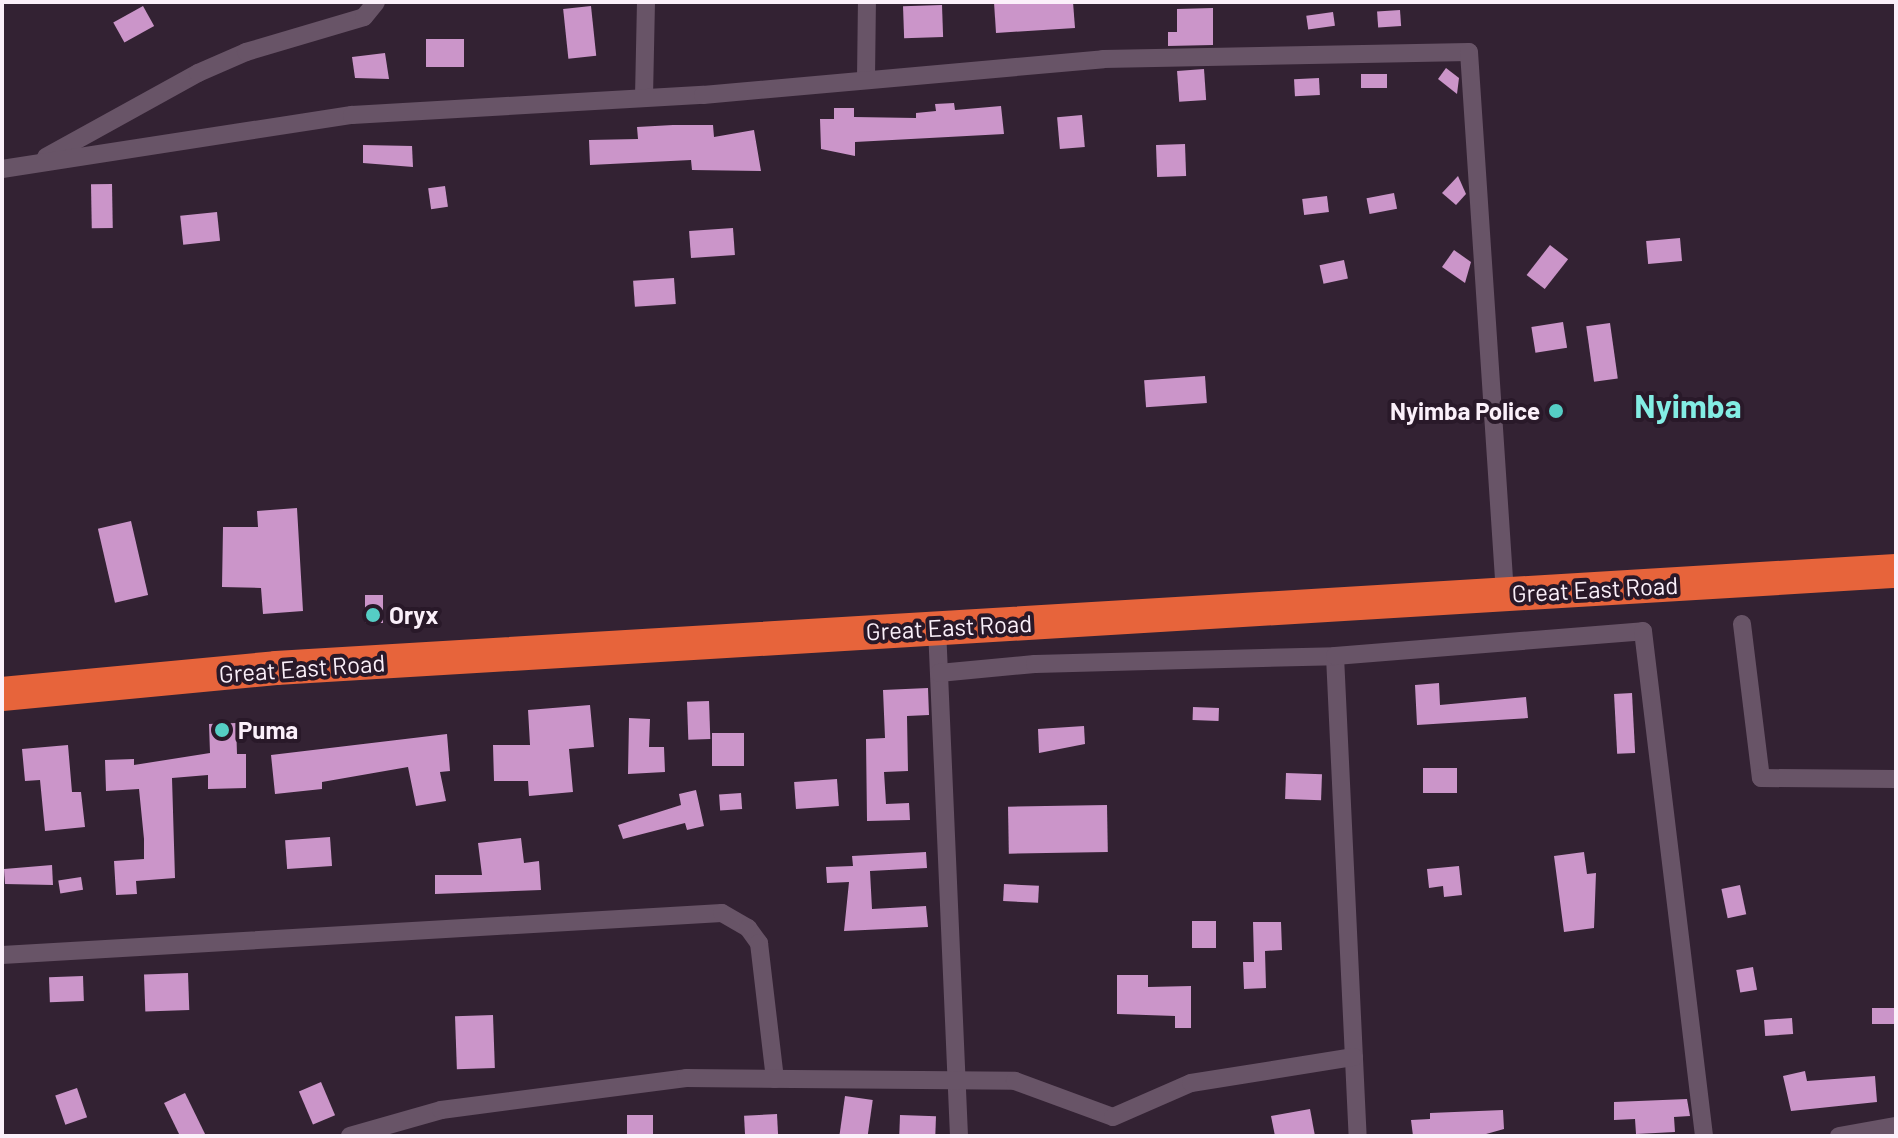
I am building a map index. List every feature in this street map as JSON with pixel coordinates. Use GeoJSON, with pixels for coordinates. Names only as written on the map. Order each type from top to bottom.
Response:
{"type":"FeatureCollection","features":[{"type":"Feature","properties":{"kind":"highway","name":"Great East Road"},"geometry":{"type":"LineString","coordinates":[[2,694],[276,668],[1896,571]]}},
{"type":"Feature","properties":{"kind":"street"},"geometry":{"type":"LineString","coordinates":[[36,162],[198,73],[246,52],[364,17],[376,2]]}},
{"type":"Feature","properties":{"kind":"street"},"geometry":{"type":"LineString","coordinates":[[644,97],[646,2]]}},
{"type":"Feature","properties":{"kind":"street"},"geometry":{"type":"LineString","coordinates":[[866,79],[867,2]]}},
{"type":"Feature","properties":{"kind":"street"},"geometry":{"type":"LineString","coordinates":[[2,169],[352,115],[644,97],[1103,59],[1469,52],[1505,594]]}},
{"type":"Feature","properties":{"kind":"street"},"geometry":{"type":"LineString","coordinates":[[1742,624],[1761,778],[1896,779]]}},
{"type":"Feature","properties":{"kind":"street"},"geometry":{"type":"LineString","coordinates":[[937,628],[959,1136]]}},
{"type":"Feature","properties":{"kind":"street"},"geometry":{"type":"LineString","coordinates":[[939,673],[1035,664],[1335,656],[1643,631],[1704,1136]]}},
{"type":"Feature","properties":{"kind":"street"},"geometry":{"type":"LineString","coordinates":[[1335,656],[1358,1136]]}},
{"type":"Feature","properties":{"kind":"street"},"geometry":{"type":"LineString","coordinates":[[2,955],[584,916],[722,913],[748,928],[759,943],[775,1079]]}},
{"type":"Feature","properties":{"kind":"street"},"geometry":{"type":"LineString","coordinates":[[350,1136],[441,1110],[585,1087],[686,1078],[1039,1084],[1091,1113],[1113,1117],[1191,1083],[1354,1057]]}},
{"type":"Feature","properties":{"kind":"street"},"geometry":{"type":"LineString","coordinates":[[1839,1136],[1896,1126]]}},
{"type":"Feature","properties":{"kind":"building"},"geometry":{"type":"Polygon","coordinates":[[[994,2],[1073,2],[1075,28],[996,33],[994,2]]]}},
{"type":"Feature","properties":{"kind":"building"},"geometry":{"type":"Polygon","coordinates":[[[942,5],[943,37],[904,38],[903,6],[942,5]]]}},
{"type":"Feature","properties":{"kind":"building"},"geometry":{"type":"Polygon","coordinates":[[[143,6],[154,26],[124,43],[113,22],[143,6]]]}},
{"type":"Feature","properties":{"kind":"building"},"geometry":{"type":"Polygon","coordinates":[[[591,6],[596,56],[568,59],[563,9],[591,6]]]}},
{"type":"Feature","properties":{"kind":"building"},"geometry":{"type":"Polygon","coordinates":[[[1213,8],[1213,45],[1168,46],[1168,32],[1177,32],[1177,9],[1213,8]]]}},
{"type":"Feature","properties":{"kind":"building"},"geometry":{"type":"Polygon","coordinates":[[[1400,10],[1401,26],[1378,28],[1377,12],[1400,10]]]}},
{"type":"Feature","properties":{"kind":"building"},"geometry":{"type":"Polygon","coordinates":[[[1333,12],[1335,26],[1308,30],[1306,16],[1333,12]]]}},
{"type":"Feature","properties":{"kind":"building"},"geometry":{"type":"Polygon","coordinates":[[[426,39],[464,39],[464,67],[426,67],[426,39]]]}},
{"type":"Feature","properties":{"kind":"building"},"geometry":{"type":"Polygon","coordinates":[[[385,53],[389,79],[355,78],[352,57],[385,53]]]}},
{"type":"Feature","properties":{"kind":"building"},"geometry":{"type":"Polygon","coordinates":[[[1446,68],[1459,78],[1457,94],[1438,79],[1446,68]]]}},
{"type":"Feature","properties":{"kind":"building"},"geometry":{"type":"Polygon","coordinates":[[[1204,69],[1206,100],[1179,102],[1177,71],[1204,69]]]}},
{"type":"Feature","properties":{"kind":"building"},"geometry":{"type":"Polygon","coordinates":[[[1361,74],[1387,74],[1387,88],[1361,88],[1361,74]]]}},
{"type":"Feature","properties":{"kind":"building"},"geometry":{"type":"Polygon","coordinates":[[[1319,78],[1320,95],[1295,96],[1294,79],[1319,78]]]}},
{"type":"Feature","properties":{"kind":"building"},"geometry":{"type":"Polygon","coordinates":[[[954,103],[955,110],[1001,106],[1004,134],[855,142],[855,156],[821,149],[820,119],[834,119],[834,108],[854,108],[854,117],[916,118],[916,113],[936,111],[935,104],[954,103]]]}},
{"type":"Feature","properties":{"kind":"building"},"geometry":{"type":"Polygon","coordinates":[[[1082,115],[1085,147],[1060,149],[1057,117],[1082,115]]]}},
{"type":"Feature","properties":{"kind":"building"},"geometry":{"type":"Polygon","coordinates":[[[713,125],[714,137],[754,130],[761,171],[692,170],[691,160],[590,165],[589,140],[638,139],[637,127],[713,125]]]}},
{"type":"Feature","properties":{"kind":"building"},"geometry":{"type":"Polygon","coordinates":[[[1185,144],[1186,176],[1157,177],[1156,145],[1185,144]]]}},
{"type":"Feature","properties":{"kind":"building"},"geometry":{"type":"Polygon","coordinates":[[[363,145],[412,146],[413,167],[363,163],[363,145]]]}},
{"type":"Feature","properties":{"kind":"building"},"geometry":{"type":"Polygon","coordinates":[[[1458,176],[1466,194],[1456,205],[1442,193],[1458,176]]]}},
{"type":"Feature","properties":{"kind":"building"},"geometry":{"type":"Polygon","coordinates":[[[91,184],[112,184],[113,228],[92,228],[91,184]]]}},
{"type":"Feature","properties":{"kind":"building"},"geometry":{"type":"Polygon","coordinates":[[[445,186],[448,207],[431,209],[428,188],[445,186]]]}},
{"type":"Feature","properties":{"kind":"building"},"geometry":{"type":"Polygon","coordinates":[[[1394,193],[1397,209],[1370,214],[1367,198],[1394,193]]]}},
{"type":"Feature","properties":{"kind":"building"},"geometry":{"type":"Polygon","coordinates":[[[1327,196],[1329,212],[1304,215],[1302,199],[1327,196]]]}},
{"type":"Feature","properties":{"kind":"building"},"geometry":{"type":"Polygon","coordinates":[[[217,212],[220,241],[183,245],[180,216],[217,212]]]}},
{"type":"Feature","properties":{"kind":"building"},"geometry":{"type":"Polygon","coordinates":[[[733,228],[735,255],[691,258],[689,231],[733,228]]]}},
{"type":"Feature","properties":{"kind":"building"},"geometry":{"type":"Polygon","coordinates":[[[1680,238],[1682,261],[1648,264],[1646,241],[1680,238]]]}},
{"type":"Feature","properties":{"kind":"building"},"geometry":{"type":"Polygon","coordinates":[[[1550,245],[1568,259],[1545,289],[1527,275],[1550,245]]]}},
{"type":"Feature","properties":{"kind":"building"},"geometry":{"type":"Polygon","coordinates":[[[1454,250],[1471,262],[1465,283],[1442,267],[1454,250]]]}},
{"type":"Feature","properties":{"kind":"building"},"geometry":{"type":"Polygon","coordinates":[[[1344,260],[1348,279],[1323,284],[1320,265],[1344,260]]]}},
{"type":"Feature","properties":{"kind":"building"},"geometry":{"type":"Polygon","coordinates":[[[674,278],[676,304],[635,307],[633,281],[674,278]]]}},
{"type":"Feature","properties":{"kind":"building"},"geometry":{"type":"Polygon","coordinates":[[[1563,322],[1567,348],[1535,353],[1531,327],[1563,322]]]}},
{"type":"Feature","properties":{"kind":"building"},"geometry":{"type":"Polygon","coordinates":[[[1610,323],[1618,378],[1594,382],[1586,326],[1610,323]]]}},
{"type":"Feature","properties":{"kind":"building"},"geometry":{"type":"Polygon","coordinates":[[[1205,376],[1207,403],[1146,407],[1144,380],[1205,376]]]}},
{"type":"Feature","properties":{"kind":"building"},"geometry":{"type":"Polygon","coordinates":[[[297,508],[303,611],[263,614],[261,588],[222,587],[223,527],[258,527],[257,511],[297,508]]]}},
{"type":"Feature","properties":{"kind":"building"},"geometry":{"type":"Polygon","coordinates":[[[131,521],[148,595],[115,603],[98,529],[131,521]]]}},
{"type":"Feature","properties":{"kind":"building"},"geometry":{"type":"Polygon","coordinates":[[[365,595],[383,595],[383,623],[365,623],[365,595]]]}},
{"type":"Feature","properties":{"kind":"building"},"geometry":{"type":"Polygon","coordinates":[[[1439,683],[1440,705],[1526,697],[1528,718],[1417,725],[1415,685],[1439,683]]]}},
{"type":"Feature","properties":{"kind":"building"},"geometry":{"type":"Polygon","coordinates":[[[928,688],[929,715],[907,716],[908,771],[884,772],[886,804],[909,803],[910,820],[867,821],[866,739],[885,738],[883,690],[928,688]]]}},
{"type":"Feature","properties":{"kind":"building"},"geometry":{"type":"Polygon","coordinates":[[[1632,693],[1635,753],[1617,754],[1614,694],[1632,693]]]}},
{"type":"Feature","properties":{"kind":"building"},"geometry":{"type":"Polygon","coordinates":[[[709,701],[710,739],[688,740],[687,702],[709,701]]]}},
{"type":"Feature","properties":{"kind":"building"},"geometry":{"type":"Polygon","coordinates":[[[590,705],[594,747],[569,749],[573,792],[529,796],[528,781],[494,781],[493,745],[530,745],[528,710],[590,705]]]}},
{"type":"Feature","properties":{"kind":"building"},"geometry":{"type":"Polygon","coordinates":[[[1193,707],[1219,708],[1219,721],[1193,720],[1193,707]]]}},
{"type":"Feature","properties":{"kind":"building"},"geometry":{"type":"Polygon","coordinates":[[[629,718],[650,719],[649,747],[664,747],[665,772],[628,774],[629,718]]]}},
{"type":"Feature","properties":{"kind":"building"},"geometry":{"type":"Polygon","coordinates":[[[236,723],[237,754],[246,754],[246,788],[208,789],[208,775],[172,778],[175,878],[136,881],[137,894],[116,895],[114,861],[144,859],[144,839],[139,789],[106,791],[105,760],[134,759],[134,765],[210,753],[209,724],[236,723]]]}},
{"type":"Feature","properties":{"kind":"building"},"geometry":{"type":"Polygon","coordinates":[[[1084,726],[1085,744],[1039,753],[1038,729],[1084,726]]]}},
{"type":"Feature","properties":{"kind":"building"},"geometry":{"type":"Polygon","coordinates":[[[712,733],[744,733],[744,766],[712,766],[712,733]]]}},
{"type":"Feature","properties":{"kind":"building"},"geometry":{"type":"Polygon","coordinates":[[[447,734],[450,771],[440,772],[446,801],[416,806],[408,767],[322,782],[322,789],[275,794],[271,755],[447,734]]]}},
{"type":"Feature","properties":{"kind":"building"},"geometry":{"type":"Polygon","coordinates":[[[68,745],[72,792],[81,792],[85,827],[45,831],[40,780],[25,781],[22,749],[68,745]]]}},
{"type":"Feature","properties":{"kind":"building"},"geometry":{"type":"Polygon","coordinates":[[[1423,768],[1457,768],[1457,793],[1423,793],[1423,768]]]}},
{"type":"Feature","properties":{"kind":"building"},"geometry":{"type":"Polygon","coordinates":[[[1286,773],[1322,774],[1321,800],[1285,799],[1286,773]]]}},
{"type":"Feature","properties":{"kind":"building"},"geometry":{"type":"Polygon","coordinates":[[[837,779],[839,806],[796,809],[794,782],[837,779]]]}},
{"type":"Feature","properties":{"kind":"building"},"geometry":{"type":"Polygon","coordinates":[[[696,790],[704,826],[687,830],[685,823],[623,839],[618,825],[681,805],[679,794],[696,790]]]}},
{"type":"Feature","properties":{"kind":"building"},"geometry":{"type":"Polygon","coordinates":[[[741,793],[742,809],[720,810],[719,795],[741,793]]]}},
{"type":"Feature","properties":{"kind":"building"},"geometry":{"type":"Polygon","coordinates":[[[1107,805],[1108,852],[1009,854],[1008,807],[1107,805]]]}},
{"type":"Feature","properties":{"kind":"building"},"geometry":{"type":"Polygon","coordinates":[[[330,837],[332,866],[287,869],[285,840],[330,837]]]}},
{"type":"Feature","properties":{"kind":"building"},"geometry":{"type":"Polygon","coordinates":[[[521,838],[524,863],[539,861],[541,890],[435,894],[435,875],[482,875],[478,843],[521,838]]]}},
{"type":"Feature","properties":{"kind":"building"},"geometry":{"type":"Polygon","coordinates":[[[926,852],[927,868],[870,871],[872,909],[926,906],[928,927],[844,931],[849,882],[827,883],[826,867],[853,866],[852,856],[926,852]]]}},
{"type":"Feature","properties":{"kind":"building"},"geometry":{"type":"Polygon","coordinates":[[[1584,852],[1587,874],[1596,873],[1594,928],[1564,932],[1554,856],[1584,852]]]}},
{"type":"Feature","properties":{"kind":"building"},"geometry":{"type":"Polygon","coordinates":[[[52,865],[53,885],[5,884],[4,869],[52,865]]]}},
{"type":"Feature","properties":{"kind":"building"},"geometry":{"type":"Polygon","coordinates":[[[1459,866],[1462,895],[1444,897],[1443,886],[1429,888],[1427,869],[1459,866]]]}},
{"type":"Feature","properties":{"kind":"building"},"geometry":{"type":"Polygon","coordinates":[[[81,877],[83,890],[60,893],[58,881],[81,877]]]}},
{"type":"Feature","properties":{"kind":"building"},"geometry":{"type":"Polygon","coordinates":[[[1004,884],[1039,886],[1038,903],[1003,901],[1004,884]]]}},
{"type":"Feature","properties":{"kind":"building"},"geometry":{"type":"Polygon","coordinates":[[[1740,885],[1746,914],[1728,918],[1721,889],[1740,885]]]}},
{"type":"Feature","properties":{"kind":"building"},"geometry":{"type":"Polygon","coordinates":[[[1192,921],[1216,921],[1216,948],[1192,948],[1192,921]]]}},
{"type":"Feature","properties":{"kind":"building"},"geometry":{"type":"Polygon","coordinates":[[[1253,922],[1281,922],[1282,950],[1265,951],[1266,988],[1244,989],[1243,962],[1254,962],[1253,922]]]}},
{"type":"Feature","properties":{"kind":"building"},"geometry":{"type":"Polygon","coordinates":[[[1753,967],[1757,990],[1740,993],[1736,970],[1753,967]]]}},
{"type":"Feature","properties":{"kind":"building"},"geometry":{"type":"Polygon","coordinates":[[[188,973],[189,1010],[145,1012],[144,975],[188,973]]]}},
{"type":"Feature","properties":{"kind":"building"},"geometry":{"type":"Polygon","coordinates":[[[1117,975],[1148,975],[1148,987],[1191,986],[1191,1028],[1175,1028],[1175,1016],[1117,1014],[1117,975]]]}},
{"type":"Feature","properties":{"kind":"building"},"geometry":{"type":"Polygon","coordinates":[[[83,976],[84,1001],[50,1002],[49,977],[83,976]]]}},
{"type":"Feature","properties":{"kind":"building"},"geometry":{"type":"Polygon","coordinates":[[[1872,1008],[1896,1008],[1896,1024],[1872,1024],[1872,1008]]]}},
{"type":"Feature","properties":{"kind":"building"},"geometry":{"type":"Polygon","coordinates":[[[493,1015],[495,1068],[457,1069],[455,1016],[493,1015]]]}},
{"type":"Feature","properties":{"kind":"building"},"geometry":{"type":"Polygon","coordinates":[[[1792,1018],[1793,1034],[1765,1036],[1764,1020],[1792,1018]]]}},
{"type":"Feature","properties":{"kind":"building"},"geometry":{"type":"Polygon","coordinates":[[[1805,1071],[1807,1081],[1875,1076],[1877,1102],[1791,1111],[1783,1076],[1805,1071]]]}},
{"type":"Feature","properties":{"kind":"building"},"geometry":{"type":"Polygon","coordinates":[[[321,1082],[335,1115],[313,1125],[299,1091],[321,1082]]]}},
{"type":"Feature","properties":{"kind":"building"},"geometry":{"type":"Polygon","coordinates":[[[77,1088],[87,1117],[65,1125],[55,1095],[77,1088]]]}},
{"type":"Feature","properties":{"kind":"building"},"geometry":{"type":"Polygon","coordinates":[[[185,1093],[206,1136],[180,1136],[164,1103],[185,1093]]]}},
{"type":"Feature","properties":{"kind":"building"},"geometry":{"type":"Polygon","coordinates":[[[845,1096],[873,1100],[868,1136],[839,1136],[845,1096]]]}},
{"type":"Feature","properties":{"kind":"building"},"geometry":{"type":"Polygon","coordinates":[[[1687,1099],[1690,1116],[1674,1117],[1675,1132],[1636,1134],[1635,1119],[1614,1120],[1614,1102],[1687,1099]]]}},
{"type":"Feature","properties":{"kind":"building"},"geometry":{"type":"Polygon","coordinates":[[[1310,1109],[1315,1136],[1275,1136],[1271,1116],[1310,1109]]]}},
{"type":"Feature","properties":{"kind":"building"},"geometry":{"type":"Polygon","coordinates":[[[1503,1110],[1504,1129],[1479,1136],[1413,1136],[1411,1120],[1430,1119],[1430,1113],[1503,1110]]]}},
{"type":"Feature","properties":{"kind":"building"},"geometry":{"type":"Polygon","coordinates":[[[777,1114],[778,1136],[745,1136],[744,1116],[777,1114]]]}},
{"type":"Feature","properties":{"kind":"building"},"geometry":{"type":"Polygon","coordinates":[[[627,1115],[653,1115],[653,1136],[627,1136],[627,1115]]]}},
{"type":"Feature","properties":{"kind":"building"},"geometry":{"type":"Polygon","coordinates":[[[900,1115],[936,1116],[935,1136],[899,1136],[900,1115]]]}},
{"type":"Feature","properties":{"kind":"place","name":"Nyimba Police"},"geometry":{"type":"Point","coordinates":[1556,411]}},
{"type":"Feature","properties":{"kind":"place","name":"Oryx"},"geometry":{"type":"Point","coordinates":[373,615]}},
{"type":"Feature","properties":{"kind":"place","name":"Puma"},"geometry":{"type":"Point","coordinates":[222,730]}},
{"type":"Feature","properties":{"kind":"district","name":"Nyimba"},"geometry":{"type":"Point","coordinates":[1688,405]}}]}
